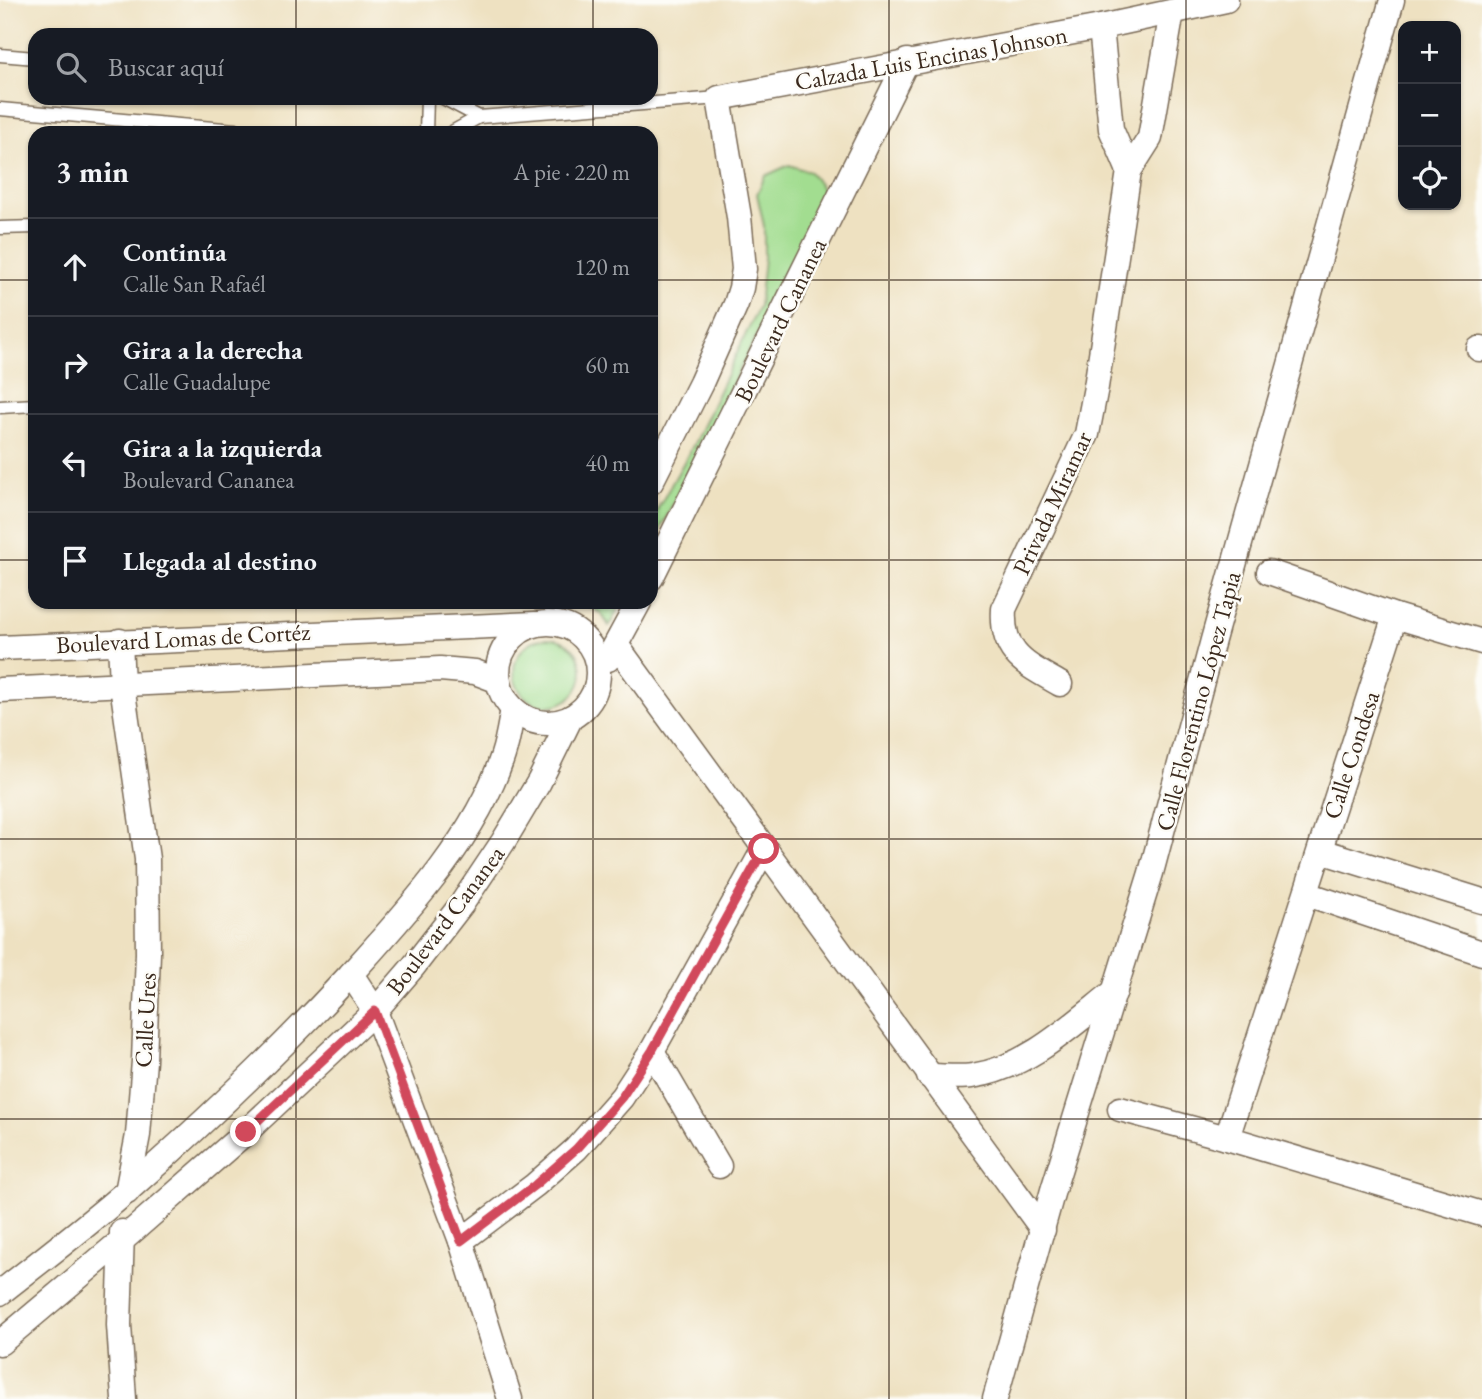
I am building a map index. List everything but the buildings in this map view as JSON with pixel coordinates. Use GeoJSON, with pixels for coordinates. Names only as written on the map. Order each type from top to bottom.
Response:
{"type":"FeatureCollection","features":[{"type":"Feature","properties":{"kind":"street","name":"Calzada Luis Encinas Johnson"},"geometry":{"type":"LineString","coordinates":[[719,98],[906,61],[1101,27],[1226,0]]}},
{"type":"Feature","properties":{"kind":"street","name":"Calle Florentino López Tapia"},"geometry":{"type":"LineString","coordinates":[[995,1399],[1151,873],[1213,640],[1392,0]]}},
{"type":"Feature","properties":{"kind":"street","name":"Privada Miramar"},"geometry":{"type":"LineString","coordinates":[[1060,684],[1017,658],[1004,627],[1004,609],[1087,434],[1097,387],[1129,171],[1150,138],[1172,12]]}},
{"type":"Feature","properties":{"kind":"street"},"geometry":{"type":"LineString","coordinates":[[1101,27],[1111,129],[1129,171]]}},
{"type":"Feature","properties":{"kind":"street","name":"Boulevard Cananea"},"geometry":{"type":"LineString","coordinates":[[658,564],[906,61]]}},
{"type":"Feature","properties":{"kind":"street","name":"Boulevard Cananea"},"geometry":{"type":"LineString","coordinates":[[658,468],[701,383],[741,288],[744,269],[739,217],[719,98]]}},
{"type":"Feature","properties":{"kind":"street"},"geometry":{"type":"LineString","coordinates":[[1269,572],[1395,616],[1482,642]]}},
{"type":"Feature","properties":{"kind":"street"},"geometry":{"type":"LineString","coordinates":[[598,674],[617,646],[636,609]]}},
{"type":"Feature","properties":{"kind":"street"},"geometry":{"type":"LineString","coordinates":[[549,616],[579,633],[590,645],[597,659],[598,674],[596,688],[581,711],[570,719],[540,722],[526,718],[513,709],[504,696],[499,681],[499,665],[503,650],[510,639],[549,616]]}},
{"type":"Feature","properties":{"kind":"street","name":"Boulevard Lomas de Cortéz"},"geometry":{"type":"LineString","coordinates":[[0,648],[549,616]]}},
{"type":"Feature","properties":{"kind":"street","name":"Calle Condesa"},"geometry":{"type":"LineString","coordinates":[[1227,1138],[1395,616]]}},
{"type":"Feature","properties":{"kind":"street","name":"Calle Ures"},"geometry":{"type":"LineString","coordinates":[[120,641],[122,685],[147,859],[148,953],[138,1135],[120,1242],[119,1325],[124,1399]]}},
{"type":"Feature","properties":{"kind":"street"},"geometry":{"type":"LineString","coordinates":[[617,646],[1043,1230]]}},
{"type":"Feature","properties":{"kind":"street","name":"Boulevard Lomas de Cortéz"},"geometry":{"type":"LineString","coordinates":[[0,690],[440,669],[475,672],[499,681]]}},
{"type":"Feature","properties":{"kind":"street","name":"Boulevard Cananea"},"geometry":{"type":"LineString","coordinates":[[0,1293],[127,1190],[304,1026],[404,916],[448,858],[481,804],[503,756],[513,709]]}},
{"type":"Feature","properties":{"kind":"street","name":"Boulevard Cananea"},"geometry":{"type":"LineString","coordinates":[[0,1343],[246,1132],[375,1011],[429,946],[503,842],[539,782],[570,719]]}},
{"type":"Feature","properties":{"kind":"street"},"geometry":{"type":"LineString","coordinates":[[461,1241],[535,1185],[576,1149],[622,1097],[652,1051],[764,849]]}},
{"type":"Feature","properties":{"kind":"street"},"geometry":{"type":"LineString","coordinates":[[1321,851],[1482,901]]}},
{"type":"Feature","properties":{"kind":"street"},"geometry":{"type":"LineString","coordinates":[[1307,894],[1482,953]]}},
{"type":"Feature","properties":{"kind":"street"},"geometry":{"type":"LineString","coordinates":[[351,974],[375,1011],[461,1241],[510,1399]]}},
{"type":"Feature","properties":{"kind":"street"},"geometry":{"type":"LineString","coordinates":[[929,1076],[972,1076],[1007,1066],[1053,1040],[1115,992]]}},
{"type":"Feature","properties":{"kind":"street"},"geometry":{"type":"LineString","coordinates":[[652,1051],[719,1166]]}},
{"type":"Feature","properties":{"kind":"street"},"geometry":{"type":"LineString","coordinates":[[1120,1109],[1482,1214]]}},
{"type":"Feature","properties":{"kind":"lane"},"geometry":{"type":"LineString","coordinates":[[0,55],[28,57]]}},
{"type":"Feature","properties":{"kind":"lane"},"geometry":{"type":"LineString","coordinates":[[658,103],[719,98]]}},
{"type":"Feature","properties":{"kind":"lane"},"geometry":{"type":"LineString","coordinates":[[426,126],[427,105]]}},
{"type":"Feature","properties":{"kind":"lane"},"geometry":{"type":"LineString","coordinates":[[456,105],[479,117]]}},
{"type":"Feature","properties":{"kind":"lane"},"geometry":{"type":"LineString","coordinates":[[463,126],[479,117],[631,105]]}},
{"type":"Feature","properties":{"kind":"lane"},"geometry":{"type":"LineString","coordinates":[[0,109],[191,126]]}},
{"type":"Feature","properties":{"kind":"lane"},"geometry":{"type":"LineString","coordinates":[[0,228],[28,227]]}},
{"type":"Feature","properties":{"kind":"lane"},"geometry":{"type":"LineString","coordinates":[[0,407],[28,405]]}},
{"type":"Feature","properties":{"kind":"green space"},"geometry":{"type":"Polygon","coordinates":[[[789,165],[810,172],[824,191],[820,208],[658,534],[658,508],[694,444],[759,306],[764,226],[757,194],[765,176],[789,165]]]}},
{"type":"Feature","properties":{"kind":"green space"},"geometry":{"type":"Polygon","coordinates":[[[593,609],[618,609],[609,626],[601,613],[593,609]]]}},
{"type":"Feature","properties":{"kind":"green space"},"geometry":{"type":"Polygon","coordinates":[[[541,638],[555,638],[567,643],[577,653],[582,672],[577,691],[567,701],[555,706],[541,706],[529,701],[519,691],[514,679],[514,665],[519,653],[529,643],[541,638]]]}},
{"type":"Feature","properties":{"kind":"route"},"geometry":{"type":"LineString","coordinates":[[246,1132],[375,1011],[461,1241],[535,1185],[576,1149],[622,1097],[652,1051],[764,849]]}}]}
